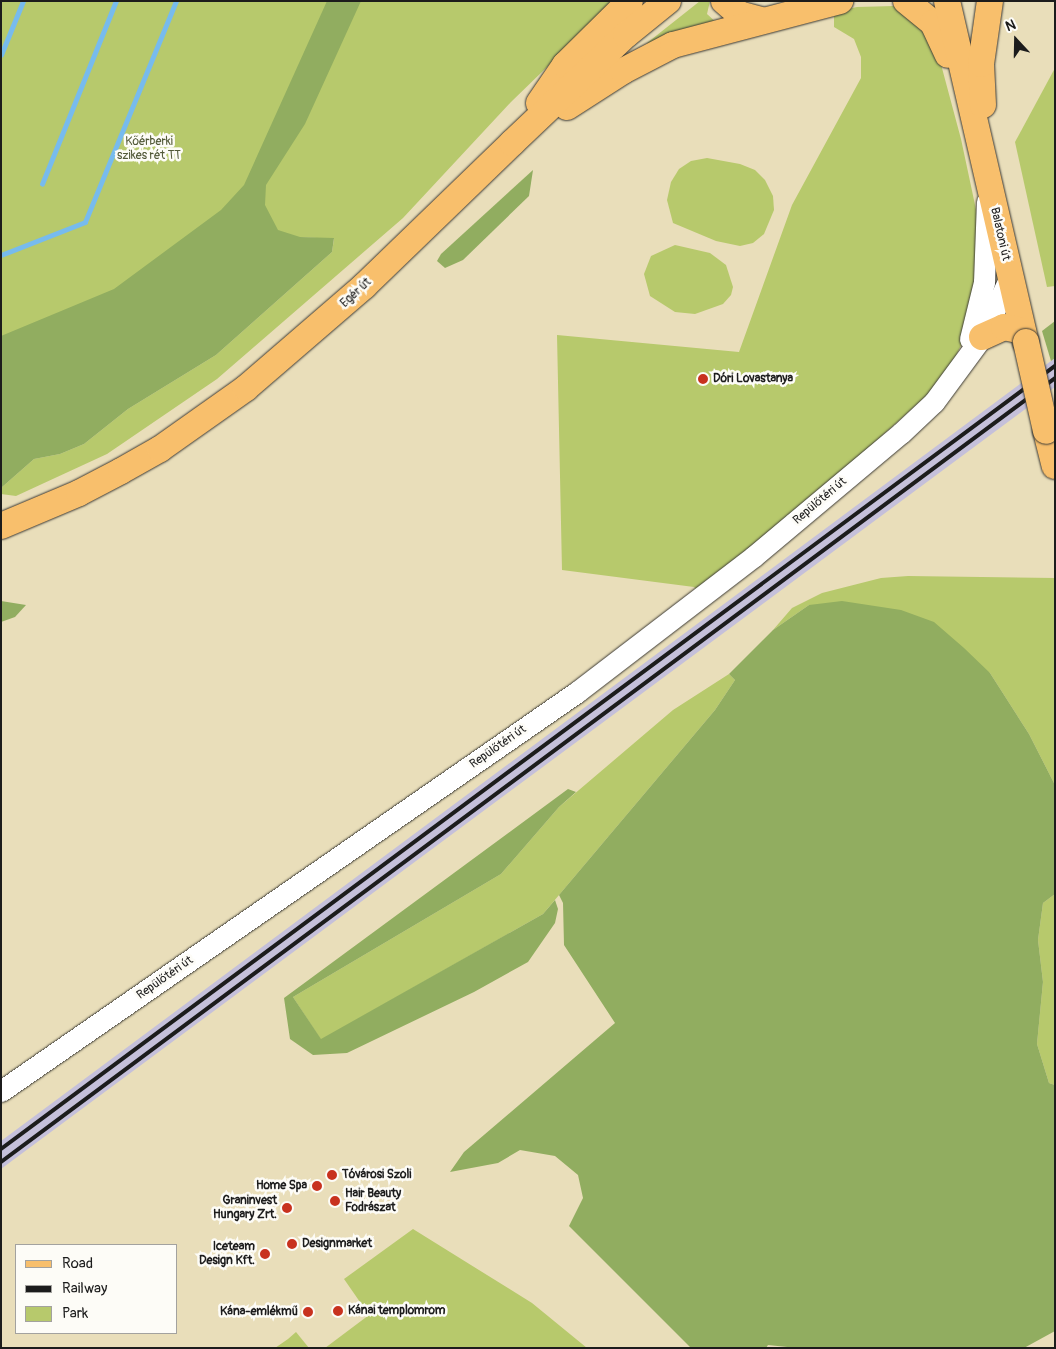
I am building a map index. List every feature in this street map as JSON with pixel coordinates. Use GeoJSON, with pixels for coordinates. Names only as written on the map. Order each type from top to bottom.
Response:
{"type":"FeatureCollection","features":[{"type":"Feature","properties":{"kind":"main road"},"geometry":{"type":"LineString","coordinates":[[512,143],[565,65],[630,1]]}},
{"type":"Feature","properties":{"kind":"main road","name":"Egér út"},"geometry":{"type":"LineString","coordinates":[[1,526],[79,493],[121,472],[160,449],[246,388],[364,286],[626,35],[668,1]]}},
{"type":"Feature","properties":{"kind":"main road"},"geometry":{"type":"LineString","coordinates":[[724,1],[739,14],[762,20]]}},
{"type":"Feature","properties":{"kind":"main road"},"geometry":{"type":"LineString","coordinates":[[512,143],[652,54],[673,45],[840,1]]}},
{"type":"Feature","properties":{"kind":"main road"},"geometry":{"type":"LineString","coordinates":[[906,1],[933,23],[945,45],[977,135]]}},
{"type":"Feature","properties":{"kind":"main road","name":"Balatoni út"},"geometry":{"type":"LineString","coordinates":[[946,1],[1055,466]]}},
{"type":"Feature","properties":{"kind":"main road"},"geometry":{"type":"LineString","coordinates":[[977,135],[983,109],[982,44],[990,1]]}},
{"type":"Feature","properties":{"kind":"main road"},"geometry":{"type":"LineString","coordinates":[[982,337],[1004,327],[1025,337]]}},
{"type":"Feature","properties":{"kind":"street","name":"Repülőtéri út"},"geometry":{"type":"LineString","coordinates":[[962,363],[984,282],[987,179]]}},
{"type":"Feature","properties":{"kind":"street","name":"Repülőtéri út"},"geometry":{"type":"LineString","coordinates":[[1,1091],[577,692],[753,557],[901,433],[934,402],[982,337],[1010,277]]}},
{"type":"Feature","properties":{"kind":"shaded area"},"geometry":{"type":"Polygon","coordinates":[[[1055,358],[1055,387],[1,1169],[1,1141],[1055,358]]]}},
{"type":"Feature","properties":{"kind":"green space","name":"Kőérberki szikes rét TT"},"geometry":{"type":"Polygon","coordinates":[[[1,1],[615,1],[511,102],[403,218],[217,379],[107,454],[16,496],[1,494],[1,488],[34,459],[60,454],[84,444],[128,409],[216,355],[332,252],[334,239],[300,237],[1,477],[1,1]]]}},
{"type":"Feature","properties":{"kind":"green space"},"geometry":{"type":"Polygon","coordinates":[[[327,1],[361,1],[305,124],[266,185],[265,205],[278,230],[300,237],[334,238],[332,252],[216,355],[128,409],[84,444],[60,454],[34,459],[1,488],[1,336],[114,289],[221,210],[244,185],[327,1]]]}},
{"type":"Feature","properties":{"kind":"green space"},"geometry":{"type":"Polygon","coordinates":[[[700,1],[710,1],[707,14],[718,24],[647,46],[647,43],[700,1]]]}},
{"type":"Feature","properties":{"kind":"green space"},"geometry":{"type":"Polygon","coordinates":[[[894,6],[912,14],[935,42],[961,139],[983,247],[963,341],[945,379],[703,597],[694,587],[562,570],[557,335],[739,352],[792,205],[861,78],[861,57],[854,39],[834,27],[834,12],[857,7],[894,6]]]}},
{"type":"Feature","properties":{"kind":"green space"},"geometry":{"type":"Polygon","coordinates":[[[1055,68],[1055,286],[1047,287],[1015,142],[1055,68]]]}},
{"type":"Feature","properties":{"kind":"green space"},"geometry":{"type":"Polygon","coordinates":[[[707,158],[740,164],[755,170],[765,180],[773,196],[774,210],[764,234],[753,243],[740,246],[716,241],[673,223],[667,200],[671,182],[679,169],[691,161],[707,158]]]}},
{"type":"Feature","properties":{"kind":"green space"},"geometry":{"type":"Polygon","coordinates":[[[533,170],[529,196],[463,260],[445,268],[437,261],[441,254],[533,170]]]}},
{"type":"Feature","properties":{"kind":"green space"},"geometry":{"type":"Polygon","coordinates":[[[675,245],[710,253],[726,265],[733,287],[731,295],[723,304],[695,314],[675,312],[650,296],[644,274],[651,256],[675,245]]]}},
{"type":"Feature","properties":{"kind":"green space"},"geometry":{"type":"Polygon","coordinates":[[[1055,321],[1055,358],[1051,361],[1042,331],[1055,321]]]}},
{"type":"Feature","properties":{"kind":"green space"},"geometry":{"type":"Polygon","coordinates":[[[908,576],[1055,578],[1055,785],[1029,734],[990,673],[809,605],[773,630],[792,608],[822,593],[881,578],[908,576]]]}},
{"type":"Feature","properties":{"kind":"green space"},"geometry":{"type":"Polygon","coordinates":[[[1,601],[26,605],[15,617],[1,622],[1,601]]]}},
{"type":"Feature","properties":{"kind":"green space"},"geometry":{"type":"Polygon","coordinates":[[[842,601],[901,610],[934,622],[990,673],[1029,734],[1055,785],[1055,894],[1043,903],[1038,940],[1043,982],[1037,1044],[1049,1083],[1055,1085],[1055,1331],[1024,1348],[797,1348],[768,1345],[766,1348],[691,1348],[569,1226],[583,1198],[578,1175],[555,1156],[520,1150],[498,1163],[450,1172],[464,1152],[615,1023],[564,945],[563,903],[559,895],[715,710],[735,680],[729,674],[773,630],[809,605],[842,601]]]}},
{"type":"Feature","properties":{"kind":"green space"},"geometry":{"type":"Polygon","coordinates":[[[729,674],[735,680],[715,710],[543,914],[321,1040],[293,997],[501,874],[559,807],[673,710],[729,674]]]}},
{"type":"Feature","properties":{"kind":"green space"},"geometry":{"type":"Polygon","coordinates":[[[568,789],[576,792],[559,807],[501,874],[293,997],[321,1039],[543,914],[555,900],[558,909],[555,923],[528,962],[474,992],[347,1053],[313,1055],[290,1039],[284,998],[568,789]]]}},
{"type":"Feature","properties":{"kind":"green space"},"geometry":{"type":"Polygon","coordinates":[[[1055,894],[1055,1085],[1049,1083],[1037,1044],[1043,982],[1038,940],[1043,903],[1055,894]]]}},
{"type":"Feature","properties":{"kind":"green space"},"geometry":{"type":"Polygon","coordinates":[[[413,1229],[532,1303],[587,1348],[325,1348],[369,1315],[344,1279],[413,1229]]]}},
{"type":"Feature","properties":{"kind":"green space"},"geometry":{"type":"Polygon","coordinates":[[[296,1332],[309,1348],[275,1348],[288,1339],[296,1332]]]}},
{"type":"Feature","properties":{"kind":"waterway"},"geometry":{"type":"LineString","coordinates":[[1,55],[23,1]]}},
{"type":"Feature","properties":{"kind":"waterway"},"geometry":{"type":"LineString","coordinates":[[42,184],[116,1]]}},
{"type":"Feature","properties":{"kind":"waterway"},"geometry":{"type":"LineString","coordinates":[[1,255],[85,222],[176,1]]}},
{"type":"Feature","properties":{"kind":"railway"},"geometry":{"type":"LineString","coordinates":[[1,1149],[1055,366]]}},
{"type":"Feature","properties":{"kind":"railway"},"geometry":{"type":"LineString","coordinates":[[1,1162],[1055,378]]}},
{"type":"Feature","properties":{"kind":"place","name":"Dóri Lovastanya"},"geometry":{"type":"Point","coordinates":[703,379]}},
{"type":"Feature","properties":{"kind":"place","name":"Tóvárosi Szoli"},"geometry":{"type":"Point","coordinates":[332,1175]}},
{"type":"Feature","properties":{"kind":"place","name":"Home Spa"},"geometry":{"type":"Point","coordinates":[317,1186]}},
{"type":"Feature","properties":{"kind":"place","name":"Hair Beauty Fodrászat"},"geometry":{"type":"Point","coordinates":[335,1201]}},
{"type":"Feature","properties":{"kind":"place","name":"Graninvest Hungary Zrt."},"geometry":{"type":"Point","coordinates":[287,1208]}},
{"type":"Feature","properties":{"kind":"place","name":"Designmarket"},"geometry":{"type":"Point","coordinates":[292,1244]}},
{"type":"Feature","properties":{"kind":"place","name":"Iceteam Design Kft."},"geometry":{"type":"Point","coordinates":[265,1254]}},
{"type":"Feature","properties":{"kind":"place","name":"Kánai templomrom"},"geometry":{"type":"Point","coordinates":[338,1311]}},
{"type":"Feature","properties":{"kind":"place","name":"Kána-emlékmű"},"geometry":{"type":"Point","coordinates":[308,1312]}}]}
